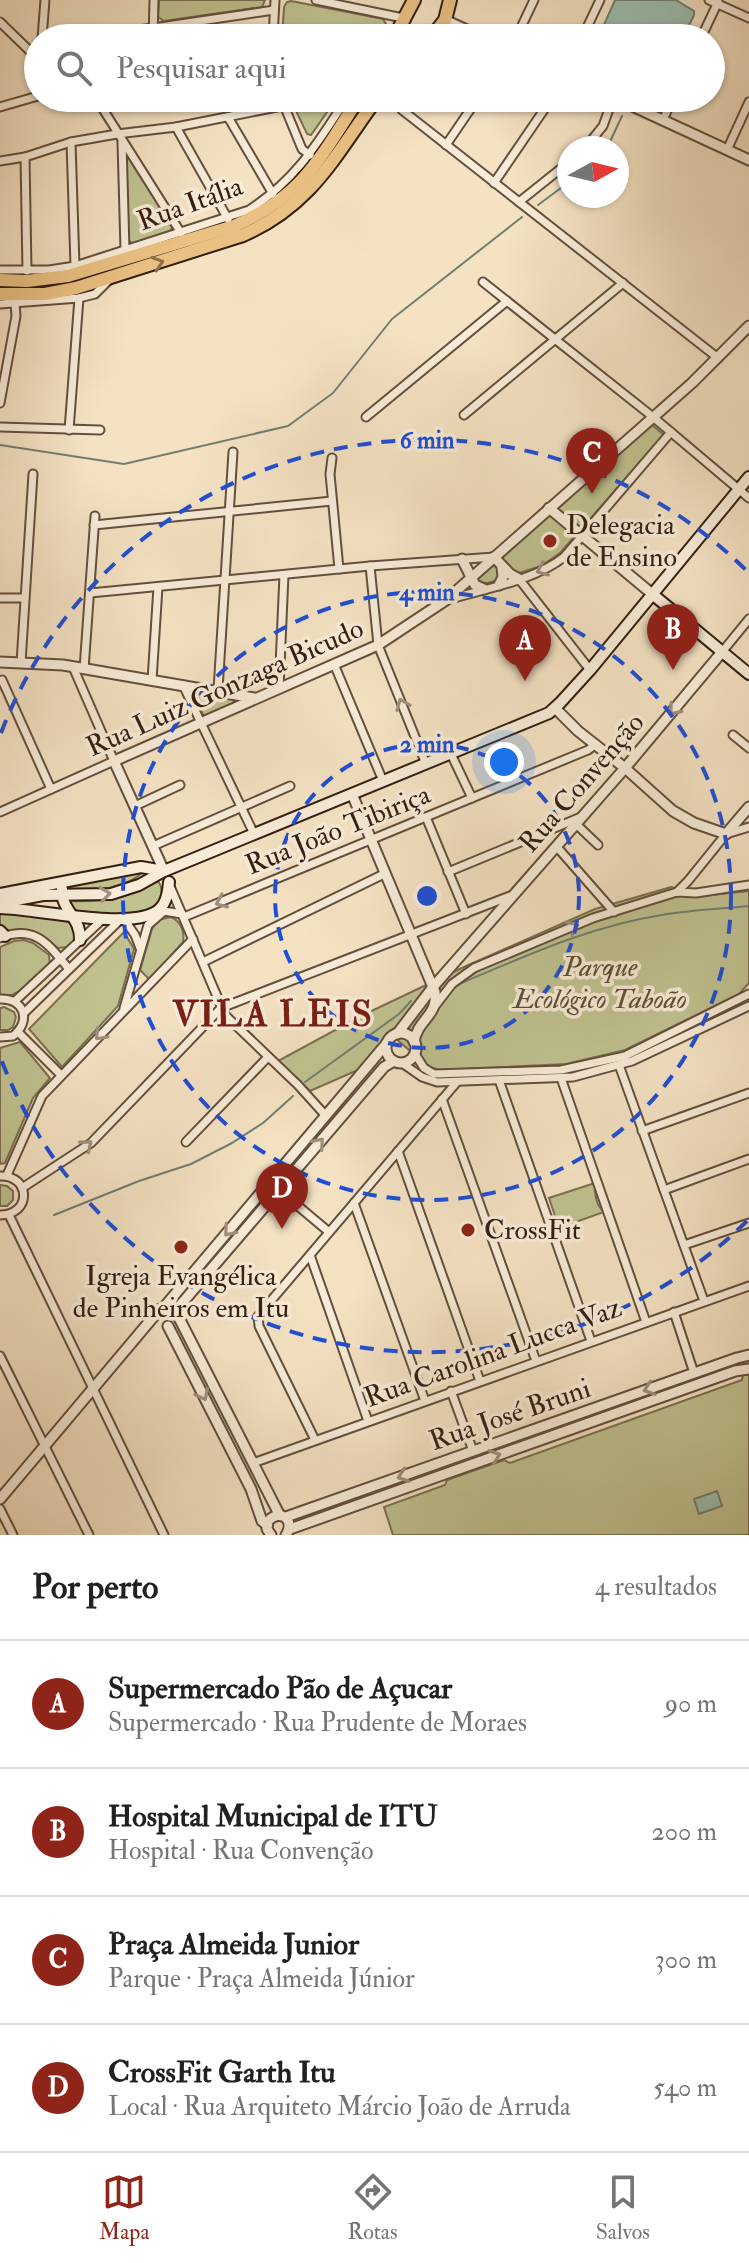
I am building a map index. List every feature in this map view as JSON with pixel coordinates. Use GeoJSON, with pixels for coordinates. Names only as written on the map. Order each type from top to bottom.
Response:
{"type":"FeatureCollection","features":[{"type":"Feature","properties":{"kind":"main road"},"geometry":{"type":"LineString","coordinates":[[442,24],[451,2]]}},
{"type":"Feature","properties":{"kind":"main road"},"geometry":{"type":"LineString","coordinates":[[0,280],[50,279],[89,271],[252,218],[278,203],[307,175],[350,112]]}},
{"type":"Feature","properties":{"kind":"main road"},"geometry":{"type":"LineString","coordinates":[[0,294],[45,294],[76,288],[243,235],[279,217],[307,194],[376,112]]}},
{"type":"Feature","properties":{"kind":"main road"},"geometry":{"type":"LineString","coordinates":[[0,906],[43,895],[99,896],[121,892],[164,871],[536,719],[555,708],[590,670],[749,477]]}},
{"type":"Feature","properties":{"kind":"main road"},"geometry":{"type":"LineString","coordinates":[[651,593],[749,674]]}},
{"type":"Feature","properties":{"kind":"main road"},"geometry":{"type":"LineString","coordinates":[[0,894],[141,867],[164,871]]}},
{"type":"Feature","properties":{"kind":"main road"},"geometry":{"type":"LineString","coordinates":[[68,880],[62,895],[65,907],[79,926],[80,940]]}},
{"type":"Feature","properties":{"kind":"main road"},"geometry":{"type":"LineString","coordinates":[[0,906],[122,919],[155,913],[166,900],[169,882]]}},
{"type":"Feature","properties":{"kind":"street"},"geometry":{"type":"LineString","coordinates":[[43,24],[45,0]]}},
{"type":"Feature","properties":{"kind":"street"},"geometry":{"type":"LineString","coordinates":[[153,24],[154,0]]}},
{"type":"Feature","properties":{"kind":"street"},"geometry":{"type":"LineString","coordinates":[[274,24],[275,0]]}},
{"type":"Feature","properties":{"kind":"street"},"geometry":{"type":"LineString","coordinates":[[316,0],[409,6]]}},
{"type":"Feature","properties":{"kind":"street"},"geometry":{"type":"LineString","coordinates":[[523,24],[534,0]]}},
{"type":"Feature","properties":{"kind":"street"},"geometry":{"type":"LineString","coordinates":[[589,24],[600,0]]}},
{"type":"Feature","properties":{"kind":"street"},"geometry":{"type":"LineString","coordinates":[[706,24],[715,1],[749,18]]}},
{"type":"Feature","properties":{"kind":"street"},"geometry":{"type":"LineString","coordinates":[[174,24],[274,10]]}},
{"type":"Feature","properties":{"kind":"street"},"geometry":{"type":"LineString","coordinates":[[445,20],[454,24]]}},
{"type":"Feature","properties":{"kind":"street"},"geometry":{"type":"LineString","coordinates":[[0,22],[24,45]]}},
{"type":"Feature","properties":{"kind":"street"},"geometry":{"type":"LineString","coordinates":[[2,104],[24,99]]}},
{"type":"Feature","properties":{"kind":"street"},"geometry":{"type":"LineString","coordinates":[[727,150],[749,102]]}},
{"type":"Feature","properties":{"kind":"street"},"geometry":{"type":"LineString","coordinates":[[105,112],[181,233]]}},
{"type":"Feature","properties":{"kind":"street"},"geometry":{"type":"LineString","coordinates":[[0,161],[25,157],[71,142],[120,137],[246,112]]}},
{"type":"Feature","properties":{"kind":"street"},"geometry":{"type":"LineString","coordinates":[[285,112],[302,149],[310,155]]}},
{"type":"Feature","properties":{"kind":"street","name":"Rua Itália"},"geometry":{"type":"LineString","coordinates":[[0,270],[27,271],[75,266],[249,210],[273,194],[310,155],[338,112]]}},
{"type":"Feature","properties":{"kind":"street"},"geometry":{"type":"LineString","coordinates":[[405,112],[718,358]]}},
{"type":"Feature","properties":{"kind":"street"},"geometry":{"type":"LineString","coordinates":[[446,145],[468,112]]}},
{"type":"Feature","properties":{"kind":"street"},"geometry":{"type":"LineString","coordinates":[[494,183],[542,112]]}},
{"type":"Feature","properties":{"kind":"street"},"geometry":{"type":"LineString","coordinates":[[595,136],[608,112]]}},
{"type":"Feature","properties":{"kind":"street"},"geometry":{"type":"LineString","coordinates":[[645,112],[749,160]]}},
{"type":"Feature","properties":{"kind":"street"},"geometry":{"type":"LineString","coordinates":[[663,120],[667,112]]}},
{"type":"Feature","properties":{"kind":"street"},"geometry":{"type":"LineString","coordinates":[[228,117],[273,194]]}},
{"type":"Feature","properties":{"kind":"street"},"geometry":{"type":"LineString","coordinates":[[176,127],[228,219]]}},
{"type":"Feature","properties":{"kind":"street"},"geometry":{"type":"LineString","coordinates":[[120,137],[125,250]]}},
{"type":"Feature","properties":{"kind":"street"},"geometry":{"type":"LineString","coordinates":[[71,142],[75,266]]}},
{"type":"Feature","properties":{"kind":"street"},"geometry":{"type":"LineString","coordinates":[[25,157],[27,271]]}},
{"type":"Feature","properties":{"kind":"street"},"geometry":{"type":"LineString","coordinates":[[519,202],[557,172]]}},
{"type":"Feature","properties":{"kind":"street"},"geometry":{"type":"LineString","coordinates":[[0,304],[79,298],[99,291],[110,278]]}},
{"type":"Feature","properties":{"kind":"street"},"geometry":{"type":"LineString","coordinates":[[483,282],[749,498]]}},
{"type":"Feature","properties":{"kind":"street"},"geometry":{"type":"LineString","coordinates":[[464,415],[623,283]]}},
{"type":"Feature","properties":{"kind":"street"},"geometry":{"type":"LineString","coordinates":[[69,430],[79,298]]}},
{"type":"Feature","properties":{"kind":"street"},"geometry":{"type":"LineString","coordinates":[[366,417],[507,301]]}},
{"type":"Feature","properties":{"kind":"street"},"geometry":{"type":"LineString","coordinates":[[0,403],[16,316],[15,304]]}},
{"type":"Feature","properties":{"kind":"street","name":"Rua Luiz Gonzaga Bicudo"},"geometry":{"type":"LineString","coordinates":[[0,812],[378,645],[446,600],[748,330]]}},
{"type":"Feature","properties":{"kind":"street"},"geometry":{"type":"LineString","coordinates":[[0,427],[100,430]]}},
{"type":"Feature","properties":{"kind":"street"},"geometry":{"type":"LineString","coordinates":[[446,600],[519,579],[555,564],[671,432]]}},
{"type":"Feature","properties":{"kind":"street"},"geometry":{"type":"LineString","coordinates":[[218,690],[233,452]]}},
{"type":"Feature","properties":{"kind":"street"},"geometry":{"type":"LineString","coordinates":[[332,458],[330,474],[339,569]]}},
{"type":"Feature","properties":{"kind":"street"},"geometry":{"type":"LineString","coordinates":[[21,663],[33,474]]}},
{"type":"Feature","properties":{"kind":"street"},"geometry":{"type":"LineString","coordinates":[[326,1116],[221,1008],[114,761],[79,668],[90,593],[94,520],[229,512],[332,501]]}},
{"type":"Feature","properties":{"kind":"street"},"geometry":{"type":"LineString","coordinates":[[549,508],[651,593]]}},
{"type":"Feature","properties":{"kind":"street"},"geometry":{"type":"LineString","coordinates":[[90,593],[494,557],[519,579],[590,670]]}},
{"type":"Feature","properties":{"kind":"street"},"geometry":{"type":"LineString","coordinates":[[462,559],[475,585],[484,589]]}},
{"type":"Feature","properties":{"kind":"street"},"geometry":{"type":"LineString","coordinates":[[370,566],[378,645],[426,764]]}},
{"type":"Feature","properties":{"kind":"street"},"geometry":{"type":"LineString","coordinates":[[499,585],[503,577],[502,567]]}},
{"type":"Feature","properties":{"kind":"street"},"geometry":{"type":"LineString","coordinates":[[279,688],[284,575]]}},
{"type":"Feature","properties":{"kind":"street"},"geometry":{"type":"LineString","coordinates":[[152,680],[158,587]]}},
{"type":"Feature","properties":{"kind":"street"},"geometry":{"type":"LineString","coordinates":[[0,598],[24,598]]}},
{"type":"Feature","properties":{"kind":"street","name":"Rua Convenção"},"geometry":{"type":"LineString","coordinates":[[431,984],[495,919],[749,619]]}},
{"type":"Feature","properties":{"kind":"street"},"geometry":{"type":"LineString","coordinates":[[51,789],[1,684],[0,662],[79,668],[256,698]]}},
{"type":"Feature","properties":{"kind":"street"},"geometry":{"type":"LineString","coordinates":[[334,664],[383,781]]}},
{"type":"Feature","properties":{"kind":"street"},"geometry":{"type":"LineString","coordinates":[[183,685],[254,834]]}},
{"type":"Feature","properties":{"kind":"street"},"geometry":{"type":"LineString","coordinates":[[189,697],[197,687]]}},
{"type":"Feature","properties":{"kind":"street"},"geometry":{"type":"LineString","coordinates":[[555,708],[680,816],[726,834],[749,827]]}},
{"type":"Feature","properties":{"kind":"street"},"geometry":{"type":"LineString","coordinates":[[733,735],[749,748]]}},
{"type":"Feature","properties":{"kind":"street","name":"Rua João Tibiriça"},"geometry":{"type":"LineString","coordinates":[[124,1010],[152,920],[164,911],[183,916],[588,750],[596,744]]}},
{"type":"Feature","properties":{"kind":"street"},"geometry":{"type":"LineString","coordinates":[[451,754],[472,798]]}},
{"type":"Feature","properties":{"kind":"street"},"geometry":{"type":"LineString","coordinates":[[135,806],[180,785]]}},
{"type":"Feature","properties":{"kind":"street"},"geometry":{"type":"LineString","coordinates":[[153,846],[290,786]]}},
{"type":"Feature","properties":{"kind":"street"},"geometry":{"type":"LineString","coordinates":[[352,794],[431,984],[435,1006]]}},
{"type":"Feature","properties":{"kind":"street"},"geometry":{"type":"LineString","coordinates":[[677,892],[749,807]]}},
{"type":"Feature","properties":{"kind":"street"},"geometry":{"type":"LineString","coordinates":[[426,817],[466,914]]}},
{"type":"Feature","properties":{"kind":"street"},"geometry":{"type":"LineString","coordinates":[[448,872],[580,820],[598,845]]}},
{"type":"Feature","properties":{"kind":"street"},"geometry":{"type":"LineString","coordinates":[[557,847],[614,912]]}},
{"type":"Feature","properties":{"kind":"street"},"geometry":{"type":"LineString","coordinates":[[203,962],[384,874]]}},
{"type":"Feature","properties":{"kind":"street"},"geometry":{"type":"LineString","coordinates":[[749,885],[696,893],[677,892],[593,918],[474,968],[452,984],[416,1031],[415,1054],[424,1068],[434,1074],[575,1068],[630,1054],[749,994]]}},
{"type":"Feature","properties":{"kind":"street"},"geometry":{"type":"LineString","coordinates":[[22,1188],[91,1143],[221,1008],[516,894]]}},
{"type":"Feature","properties":{"kind":"street"},"geometry":{"type":"LineString","coordinates":[[488,905],[493,909],[495,919]]}},
{"type":"Feature","properties":{"kind":"street"},"geometry":{"type":"LineString","coordinates":[[15,1001],[104,918]]}},
{"type":"Feature","properties":{"kind":"street"},"geometry":{"type":"LineString","coordinates":[[0,1037],[7,1038],[18,1032],[24,1013],[122,919],[135,935],[141,951]]}},
{"type":"Feature","properties":{"kind":"street"},"geometry":{"type":"LineString","coordinates":[[2,935],[20,932],[35,936],[45,942],[69,969]]}},
{"type":"Feature","properties":{"kind":"street"},"geometry":{"type":"LineString","coordinates":[[164,1535],[4,1215],[17,1210],[23,1202],[22,1188],[16,1180],[3,1176],[42,1096],[193,939]]}},
{"type":"Feature","properties":{"kind":"street"},"geometry":{"type":"LineString","coordinates":[[136,969],[139,975],[151,982]]}},
{"type":"Feature","properties":{"kind":"street"},"geometry":{"type":"LineString","coordinates":[[0,1499],[397,1034],[431,984]]}},
{"type":"Feature","properties":{"kind":"street"},"geometry":{"type":"LineString","coordinates":[[0,999],[15,1001],[24,1013]]}},
{"type":"Feature","properties":{"kind":"street"},"geometry":{"type":"LineString","coordinates":[[387,1043],[388,1055],[430,1080],[457,1082],[573,1077],[632,1061],[749,1006]]}},
{"type":"Feature","properties":{"kind":"street"},"geometry":{"type":"LineString","coordinates":[[18,1032],[61,1075]]}},
{"type":"Feature","properties":{"kind":"street"},"geometry":{"type":"LineString","coordinates":[[397,1034],[407,1035],[414,1042]]}},
{"type":"Feature","properties":{"kind":"street"},"geometry":{"type":"LineString","coordinates":[[145,1327],[174,1324],[178,1314],[279,1190],[384,1067],[410,1060],[415,1054]]}},
{"type":"Feature","properties":{"kind":"street"},"geometry":{"type":"LineString","coordinates":[[186,1142],[268,1057]]}},
{"type":"Feature","properties":{"kind":"street"},"geometry":{"type":"LineString","coordinates":[[619,1065],[704,1301]]}},
{"type":"Feature","properties":{"kind":"street"},"geometry":{"type":"LineString","coordinates":[[561,1078],[646,1322]]}},
{"type":"Feature","properties":{"kind":"street"},"geometry":{"type":"LineString","coordinates":[[499,1080],[591,1341]]}},
{"type":"Feature","properties":{"kind":"street"},"geometry":{"type":"LineString","coordinates":[[315,1440],[257,1318],[457,1082]]}},
{"type":"Feature","properties":{"kind":"street"},"geometry":{"type":"LineString","coordinates":[[642,1131],[749,1093]]}},
{"type":"Feature","properties":{"kind":"street"},"geometry":{"type":"LineString","coordinates":[[442,1099],[536,1361]]}},
{"type":"Feature","properties":{"kind":"street"},"geometry":{"type":"LineString","coordinates":[[398,1151],[480,1381]]}},
{"type":"Feature","properties":{"kind":"street"},"geometry":{"type":"LineString","coordinates":[[664,1190],[749,1159]]}},
{"type":"Feature","properties":{"kind":"street"},"geometry":{"type":"LineString","coordinates":[[279,1190],[329,1232]]}},
{"type":"Feature","properties":{"kind":"street"},"geometry":{"type":"LineString","coordinates":[[354,1203],[425,1401]]}},
{"type":"Feature","properties":{"kind":"street"},"geometry":{"type":"LineString","coordinates":[[684,1245],[749,1223]]}},
{"type":"Feature","properties":{"kind":"street"},"geometry":{"type":"LineString","coordinates":[[310,1255],[368,1421]]}},
{"type":"Feature","properties":{"kind":"street","name":"Rua Carolina Lucca Vaz"},"geometry":{"type":"LineString","coordinates":[[253,1463],[749,1286]]}},
{"type":"Feature","properties":{"kind":"street"},"geometry":{"type":"LineString","coordinates":[[163,1307],[178,1314],[253,1463],[282,1516],[290,1522],[288,1532]]}},
{"type":"Feature","properties":{"kind":"street"},"geometry":{"type":"LineString","coordinates":[[163,1307],[159,1319],[166,1325],[270,1532]]}},
{"type":"Feature","properties":{"kind":"street"},"geometry":{"type":"LineString","coordinates":[[674,1312],[694,1373]]}},
{"type":"Feature","properties":{"kind":"street","name":"Rua José Bruni"},"geometry":{"type":"LineString","coordinates":[[282,1516],[749,1355]]}},
{"type":"Feature","properties":{"kind":"street"},"geometry":{"type":"LineString","coordinates":[[0,1356],[89,1535]]}},
{"type":"Feature","properties":{"kind":"street","name":"Rua José Bruni"},"geometry":{"type":"LineString","coordinates":[[288,1532],[735,1371],[749,1369]]}},
{"type":"Feature","properties":{"kind":"street"},"geometry":{"type":"LineString","coordinates":[[451,1391],[473,1451]]}},
{"type":"Feature","properties":{"kind":"street"},"geometry":{"type":"LineString","coordinates":[[0,1509],[13,1535]]}},
{"type":"Feature","properties":{"kind":"street"},"geometry":{"type":"LineString","coordinates":[[270,1532],[271,1517],[282,1516]]}},
{"type":"Feature","properties":{"kind":"green space"},"geometry":{"type":"Polygon","coordinates":[[[159,0],[265,0],[262,7],[164,21],[158,17],[159,0]]]}},
{"type":"Feature","properties":{"kind":"green space"},"geometry":{"type":"Polygon","coordinates":[[[287,2],[383,19],[386,24],[283,24],[287,2]]]}},
{"type":"Feature","properties":{"kind":"green space"},"geometry":{"type":"Polygon","coordinates":[[[297,112],[327,112],[311,135],[307,134],[297,112]]]}},
{"type":"Feature","properties":{"kind":"green space"},"geometry":{"type":"Polygon","coordinates":[[[130,157],[173,226],[169,233],[133,245],[128,239],[124,161],[130,157]]]}},
{"type":"Feature","properties":{"kind":"green space"},"geometry":{"type":"Polygon","coordinates":[[[652,425],[664,435],[560,553],[541,566],[488,583],[477,581],[477,577],[652,425]]]}},
{"type":"Feature","properties":{"kind":"green space"},"geometry":{"type":"Polygon","coordinates":[[[197,691],[233,698],[234,703],[204,716],[193,697],[197,691]]]}},
{"type":"Feature","properties":{"kind":"green space"},"geometry":{"type":"Polygon","coordinates":[[[144,871],[129,882],[110,888],[69,889],[74,885],[144,871]]]}},
{"type":"Feature","properties":{"kind":"green space"},"geometry":{"type":"Polygon","coordinates":[[[158,881],[161,896],[158,905],[143,914],[77,911],[66,904],[67,901],[114,898],[158,881]]]}},
{"type":"Feature","properties":{"kind":"green space","name":"Parque Ecológico Taboão"},"geometry":{"type":"Polygon","coordinates":[[[671,887],[701,896],[749,891],[749,983],[739,994],[625,1050],[566,1064],[440,1070],[429,1067],[389,1033],[358,1070],[310,1091],[278,1061],[361,1016],[595,909],[671,887]]]}},
{"type":"Feature","properties":{"kind":"green space"},"geometry":{"type":"Polygon","coordinates":[[[0,913],[64,920],[74,927],[76,939],[67,947],[58,948],[34,934],[21,931],[5,933],[0,927],[0,913]]]}},
{"type":"Feature","properties":{"kind":"green space"},"geometry":{"type":"Polygon","coordinates":[[[171,917],[182,928],[183,942],[148,978],[140,970],[152,929],[158,920],[171,917]]]}},
{"type":"Feature","properties":{"kind":"green space"},"geometry":{"type":"Polygon","coordinates":[[[124,932],[134,949],[118,1006],[62,1067],[29,1029],[124,932]]]}},
{"type":"Feature","properties":{"kind":"green space"},"geometry":{"type":"Polygon","coordinates":[[[24,940],[49,955],[50,965],[20,991],[0,995],[0,947],[24,940]]]}},
{"type":"Feature","properties":{"kind":"green space"},"geometry":{"type":"Polygon","coordinates":[[[0,1008],[14,1012],[16,1017],[13,1027],[0,1030],[0,1008]]]}},
{"type":"Feature","properties":{"kind":"green space"},"geometry":{"type":"Polygon","coordinates":[[[20,1042],[50,1078],[33,1098],[5,1163],[0,1164],[0,1048],[20,1042]]]}},
{"type":"Feature","properties":{"kind":"green space"},"geometry":{"type":"Polygon","coordinates":[[[595,1183],[596,1199],[604,1212],[559,1228],[549,1198],[595,1183]]]}},
{"type":"Feature","properties":{"kind":"green space"},"geometry":{"type":"Polygon","coordinates":[[[0,1185],[13,1191],[13,1200],[7,1206],[0,1206],[0,1185]]]}},
{"type":"Feature","properties":{"kind":"green space"},"geometry":{"type":"Polygon","coordinates":[[[749,1359],[749,1365],[292,1525],[290,1520],[749,1359]]]}},
{"type":"Feature","properties":{"kind":"green space"},"geometry":{"type":"Polygon","coordinates":[[[743,1375],[749,1375],[749,1535],[393,1535],[384,1507],[445,1485],[447,1480],[504,1460],[510,1463],[742,1380],[743,1375]]]}},
{"type":"Feature","properties":{"kind":"shaded area"},"geometry":{"type":"Polygon","coordinates":[[[615,0],[676,0],[694,11],[690,24],[604,24],[615,0]]]}},
{"type":"Feature","properties":{"kind":"shaded area"},"geometry":{"type":"Polygon","coordinates":[[[717,1491],[722,1506],[699,1514],[694,1499],[717,1491]]]}},
{"type":"Feature","properties":{"kind":"waterway"},"geometry":{"type":"LineString","coordinates":[[613,136],[622,116]]}},
{"type":"Feature","properties":{"kind":"waterway"},"geometry":{"type":"LineString","coordinates":[[538,205],[557,191]]}},
{"type":"Feature","properties":{"kind":"waterway"},"geometry":{"type":"LineString","coordinates":[[0,445],[124,464],[288,426],[333,393],[392,319],[522,217]]}},
{"type":"Feature","properties":{"kind":"waterway"},"geometry":{"type":"LineString","coordinates":[[457,985],[557,944],[609,927],[673,913],[749,906]]}},
{"type":"Feature","properties":{"kind":"waterway"},"geometry":{"type":"LineString","coordinates":[[305,1082],[399,1014],[411,1001]]}},
{"type":"Feature","properties":{"kind":"waterway"},"geometry":{"type":"LineString","coordinates":[[54,1215],[191,1164],[263,1123],[293,1096]]}},
{"type":"Feature","properties":{"kind":"place","name":"Praça Almeida Junior"},"geometry":{"type":"Point","coordinates":[592,494]}},
{"type":"Feature","properties":{"kind":"place","name":"Delegacia de Ensino"},"geometry":{"type":"Point","coordinates":[550,541]}},
{"type":"Feature","properties":{"kind":"place","name":"Hospital Municipal de ITU"},"geometry":{"type":"Point","coordinates":[673,670]}},
{"type":"Feature","properties":{"kind":"place","name":"Supermercado Pão de Açucar"},"geometry":{"type":"Point","coordinates":[525,681]}},
{"type":"Feature","properties":{"kind":"place","name":"CrossFit Garth Itu"},"geometry":{"type":"Point","coordinates":[282,1229]}},
{"type":"Feature","properties":{"kind":"place","name":"CrossFit"},"geometry":{"type":"Point","coordinates":[468,1230]}},
{"type":"Feature","properties":{"kind":"place","name":"Igreja Evangélica de Pinheiros em Itu"},"geometry":{"type":"Point","coordinates":[181,1247]}},
{"type":"Feature","properties":{"kind":"district","name":"VILA LEIS"},"geometry":{"type":"Point","coordinates":[273,1014]}}]}
